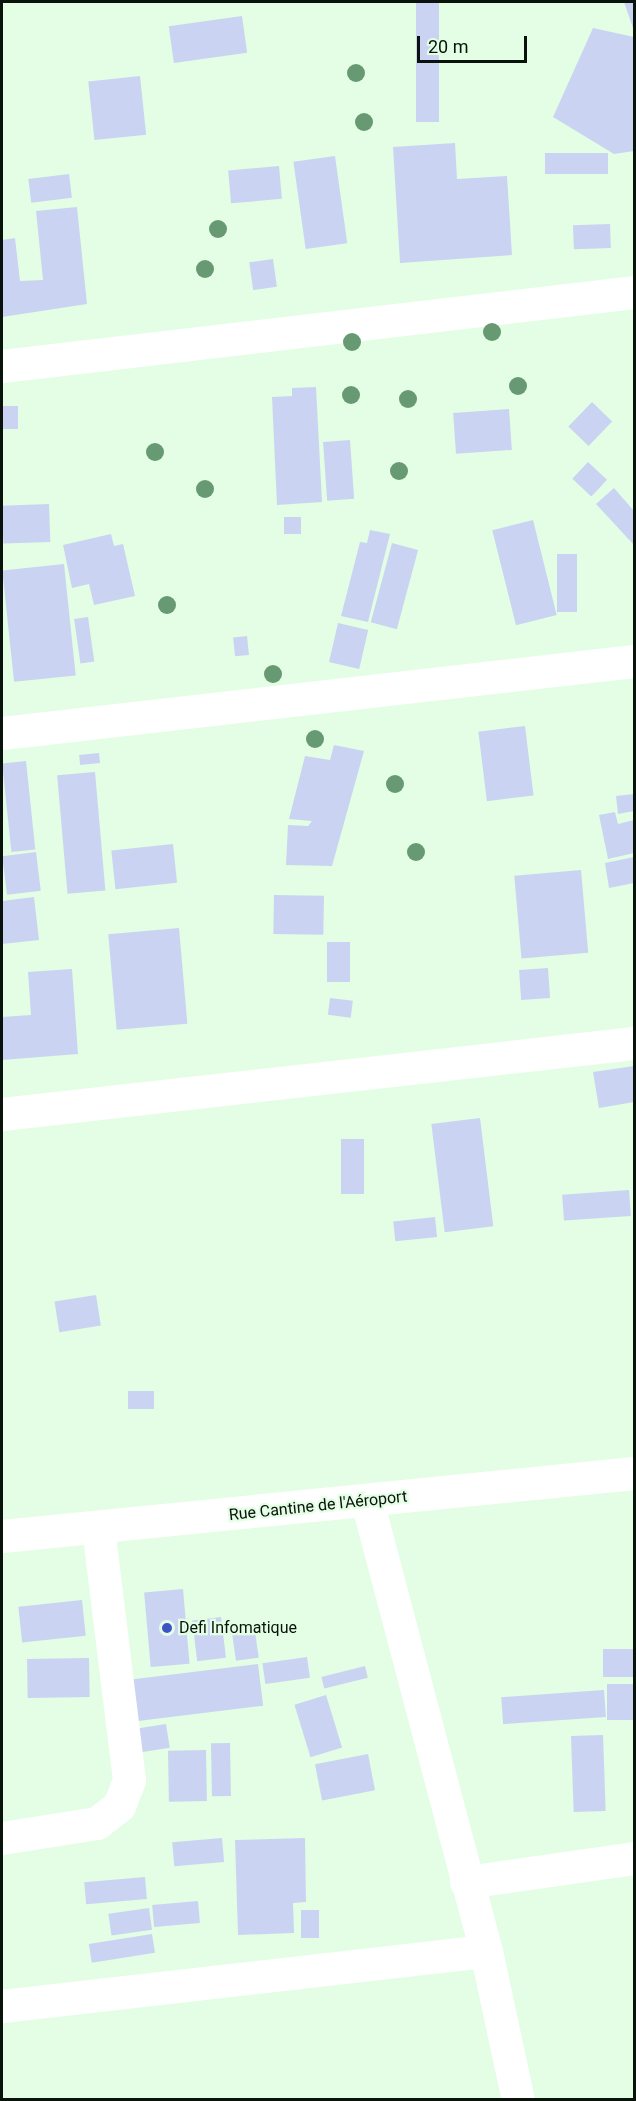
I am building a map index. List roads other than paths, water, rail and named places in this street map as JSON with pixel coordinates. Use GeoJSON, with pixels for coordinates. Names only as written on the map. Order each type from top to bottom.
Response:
{"type":"FeatureCollection","features":[{"type":"Feature","properties":{"kind":"street"},"geometry":{"type":"LineString","coordinates":[[2,366],[634,292]]}},
{"type":"Feature","properties":{"kind":"street"},"geometry":{"type":"LineString","coordinates":[[2,733],[634,661]]}},
{"type":"Feature","properties":{"kind":"street"},"geometry":{"type":"LineString","coordinates":[[2,1114],[634,1043]]}},
{"type":"Feature","properties":{"kind":"street","name":"Rue Cantine de l'Aéroport"},"geometry":{"type":"LineString","coordinates":[[2,1536],[634,1473]]}},
{"type":"Feature","properties":{"kind":"street"},"geometry":{"type":"LineString","coordinates":[[367,1501],[486,1951],[518,2100]]}},
{"type":"Feature","properties":{"kind":"street"},"geometry":{"type":"LineString","coordinates":[[2,1838],[97,1823],[119,1806],[129,1780],[98,1528]]}},
{"type":"Feature","properties":{"kind":"street"},"geometry":{"type":"LineString","coordinates":[[466,1882],[634,1858]]}},
{"type":"Feature","properties":{"kind":"street"},"geometry":{"type":"LineString","coordinates":[[2,2006],[486,1951]]}},
{"type":"Feature","properties":{"kind":"place","name":"Defi Infomatique"},"geometry":{"type":"Point","coordinates":[167,1628]}}]}
